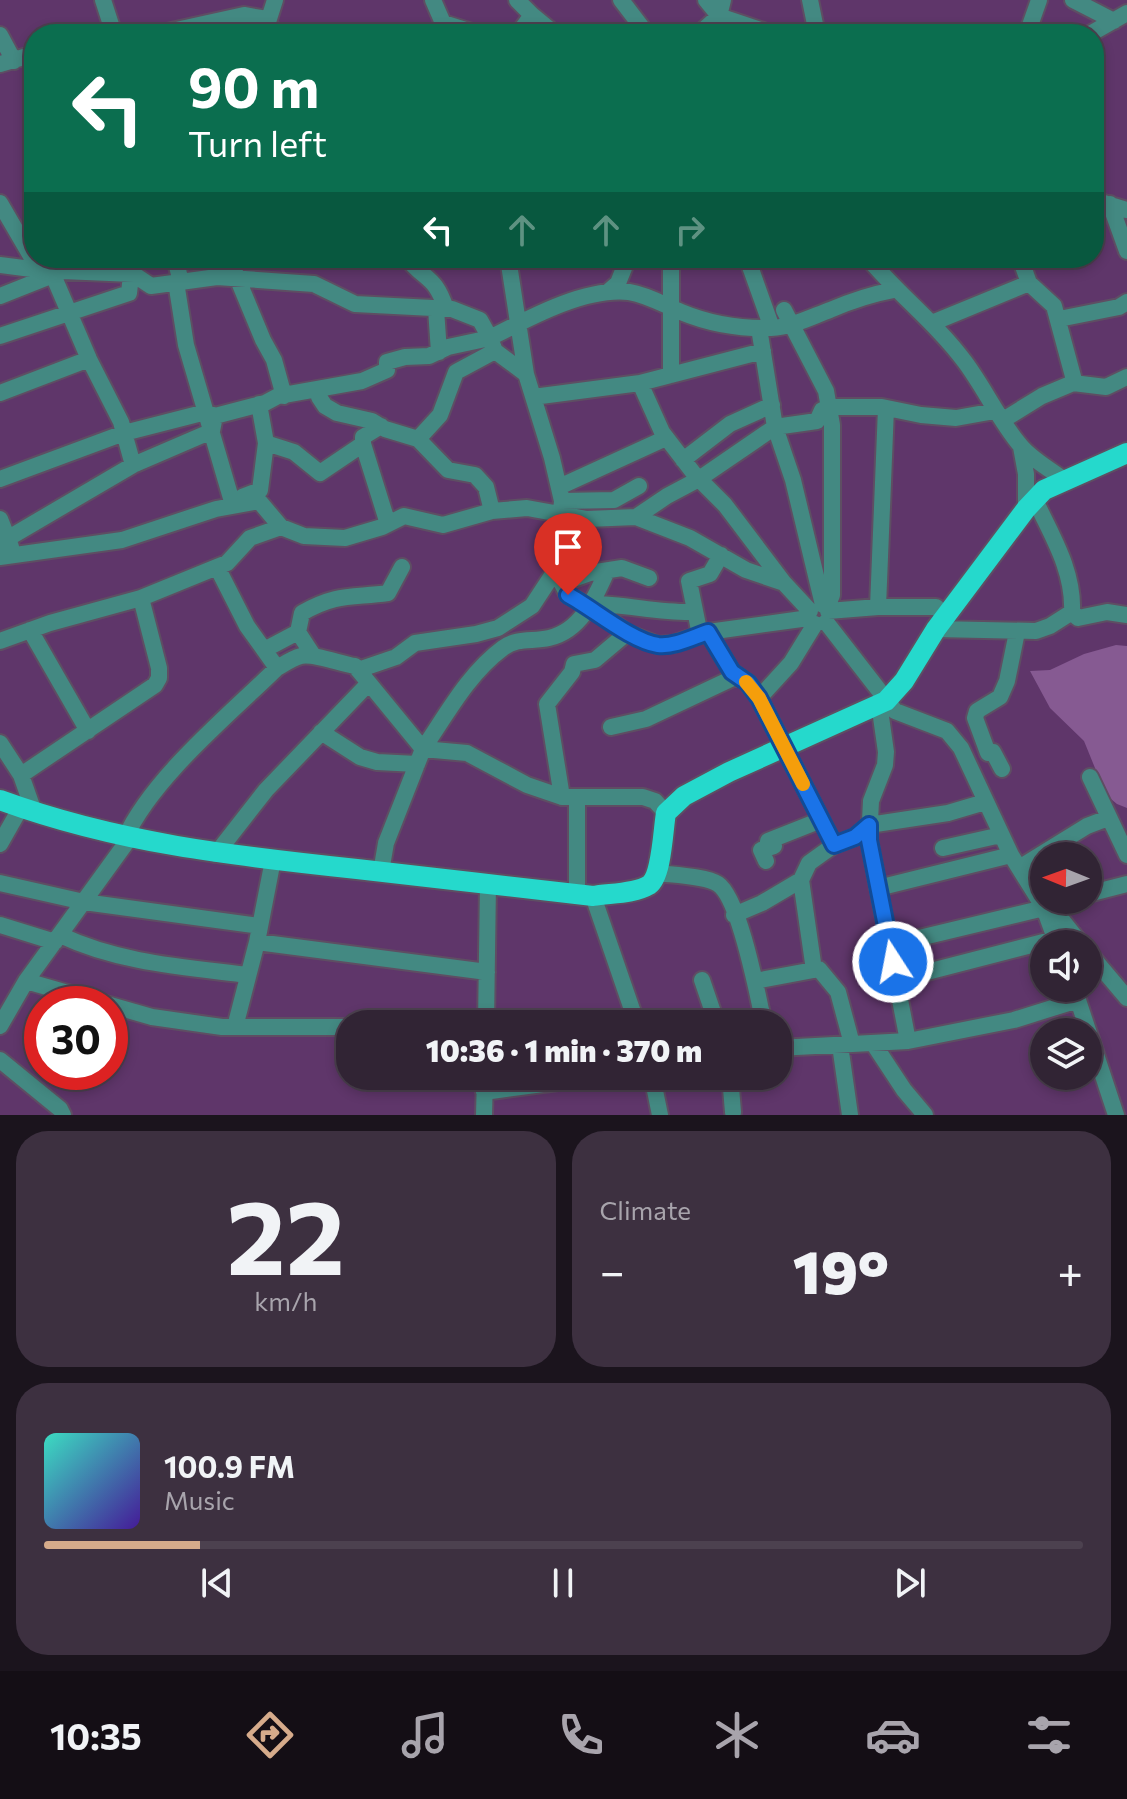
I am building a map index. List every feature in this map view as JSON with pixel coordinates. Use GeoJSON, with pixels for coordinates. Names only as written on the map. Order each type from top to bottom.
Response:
{"type":"FeatureCollection","features":[{"type":"Feature","properties":{"kind":"main road"},"geometry":{"type":"LineString","coordinates":[[0,800],[127,838],[216,854],[585,895],[642,888],[652,883],[657,873],[666,813],[684,796],[882,702],[904,681],[941,622],[1044,490],[1127,453]]}},
{"type":"Feature","properties":{"kind":"street"},"geometry":{"type":"LineString","coordinates":[[103,0],[111,24]]}},
{"type":"Feature","properties":{"kind":"street"},"geometry":{"type":"LineString","coordinates":[[267,24],[275,0]]}},
{"type":"Feature","properties":{"kind":"street"},"geometry":{"type":"LineString","coordinates":[[433,0],[446,24]]}},
{"type":"Feature","properties":{"kind":"street"},"geometry":{"type":"LineString","coordinates":[[517,0],[543,24]]}},
{"type":"Feature","properties":{"kind":"street"},"geometry":{"type":"LineString","coordinates":[[621,0],[639,24]]}},
{"type":"Feature","properties":{"kind":"street"},"geometry":{"type":"LineString","coordinates":[[706,0],[752,24]]}},
{"type":"Feature","properties":{"kind":"street"},"geometry":{"type":"LineString","coordinates":[[810,0],[815,24]]}},
{"type":"Feature","properties":{"kind":"street"},"geometry":{"type":"LineString","coordinates":[[1031,24],[1039,0]]}},
{"type":"Feature","properties":{"kind":"street"},"geometry":{"type":"LineString","coordinates":[[1073,0],[1123,18]]}},
{"type":"Feature","properties":{"kind":"street"},"geometry":{"type":"LineString","coordinates":[[707,24],[721,8]]}},
{"type":"Feature","properties":{"kind":"street"},"geometry":{"type":"LineString","coordinates":[[203,24],[244,15],[261,18],[266,24]]}},
{"type":"Feature","properties":{"kind":"street"},"geometry":{"type":"LineString","coordinates":[[525,24],[532,15]]}},
{"type":"Feature","properties":{"kind":"street"},"geometry":{"type":"LineString","coordinates":[[1104,27],[1123,18]]}},
{"type":"Feature","properties":{"kind":"street"},"geometry":{"type":"LineString","coordinates":[[0,35],[7,62]]}},
{"type":"Feature","properties":{"kind":"street"},"geometry":{"type":"LineString","coordinates":[[1104,203],[1127,210]]}},
{"type":"Feature","properties":{"kind":"street"},"geometry":{"type":"LineString","coordinates":[[1104,206],[1127,251]]}},
{"type":"Feature","properties":{"kind":"street"},"geometry":{"type":"LineString","coordinates":[[2,208],[24,236]]}},
{"type":"Feature","properties":{"kind":"street"},"geometry":{"type":"LineString","coordinates":[[0,265],[52,272],[106,268]]}},
{"type":"Feature","properties":{"kind":"street"},"geometry":{"type":"LineString","coordinates":[[49,268],[121,422],[133,465]]}},
{"type":"Feature","properties":{"kind":"street"},"geometry":{"type":"LineString","coordinates":[[0,336],[129,293],[133,268]]}},
{"type":"Feature","properties":{"kind":"street"},"geometry":{"type":"LineString","coordinates":[[135,268],[151,286],[217,277],[314,284],[355,304],[441,309],[480,320],[492,344],[526,374]]}},
{"type":"Feature","properties":{"kind":"street"},"geometry":{"type":"LineString","coordinates":[[177,268],[186,345],[211,420],[233,503]]}},
{"type":"Feature","properties":{"kind":"street"},"geometry":{"type":"LineString","coordinates":[[232,268],[274,360],[284,396]]}},
{"type":"Feature","properties":{"kind":"street"},"geometry":{"type":"LineString","coordinates":[[416,268],[425,272],[439,290],[439,352]]}},
{"type":"Feature","properties":{"kind":"street"},"geometry":{"type":"LineString","coordinates":[[510,268],[526,374],[560,501],[558,577],[568,595],[590,605],[627,633],[658,645],[673,644],[704,634],[878,607],[936,607],[941,622],[1017,632],[1036,631],[1050,626],[1072,612]]}},
{"type":"Feature","properties":{"kind":"street"},"geometry":{"type":"LineString","coordinates":[[609,291],[618,283],[624,268]]}},
{"type":"Feature","properties":{"kind":"street"},"geometry":{"type":"LineString","coordinates":[[671,268],[671,375]]}},
{"type":"Feature","properties":{"kind":"street"},"geometry":{"type":"LineString","coordinates":[[750,268],[766,328],[763,351],[775,427],[793,480],[820,614]]}},
{"type":"Feature","properties":{"kind":"street"},"geometry":{"type":"LineString","coordinates":[[876,268],[894,290],[932,323],[966,363],[1021,447],[1064,480]]}},
{"type":"Feature","properties":{"kind":"street"},"geometry":{"type":"LineString","coordinates":[[1024,268],[1029,283],[1054,306],[1073,383]]}},
{"type":"Feature","properties":{"kind":"street"},"geometry":{"type":"LineString","coordinates":[[0,296],[52,272]]}},
{"type":"Feature","properties":{"kind":"street"},"geometry":{"type":"LineString","coordinates":[[932,323],[1029,283]]}},
{"type":"Feature","properties":{"kind":"street"},"geometry":{"type":"LineString","coordinates":[[418,439],[440,415],[456,372],[518,323],[576,299],[609,291],[632,293],[716,323],[766,328],[788,317],[894,290]]}},
{"type":"Feature","properties":{"kind":"street"},"geometry":{"type":"LineString","coordinates":[[1059,319],[1119,307],[1127,302]]}},
{"type":"Feature","properties":{"kind":"street"},"geometry":{"type":"LineString","coordinates":[[759,698],[791,663],[832,595],[832,425],[826,391],[788,317]]}},
{"type":"Feature","properties":{"kind":"street"},"geometry":{"type":"LineString","coordinates":[[0,479],[124,433],[211,420],[284,396],[362,381],[387,370],[387,362],[405,357],[429,356],[492,344]]}},
{"type":"Feature","properties":{"kind":"street"},"geometry":{"type":"LineString","coordinates":[[533,397],[640,383],[763,351]]}},
{"type":"Feature","properties":{"kind":"street"},"geometry":{"type":"LineString","coordinates":[[0,393],[89,359]]}},
{"type":"Feature","properties":{"kind":"street"},"geometry":{"type":"LineString","coordinates":[[636,517],[775,427],[817,421],[822,410],[829,407],[886,408],[956,418],[999,416],[1073,383],[1106,387],[1127,377]]}},
{"type":"Feature","properties":{"kind":"street"},"geometry":{"type":"LineString","coordinates":[[640,383],[666,438],[725,505],[784,583],[820,614],[882,702],[895,711],[947,731],[961,748],[1001,835],[1030,886]]}},
{"type":"Feature","properties":{"kind":"street"},"geometry":{"type":"LineString","coordinates":[[319,390],[319,397],[325,406],[337,413],[372,421],[418,439],[448,470],[475,475],[486,487],[492,511]]}},
{"type":"Feature","properties":{"kind":"street"},"geometry":{"type":"LineString","coordinates":[[0,519],[7,557],[122,540],[233,503],[260,490],[266,443],[259,404]]}},
{"type":"Feature","properties":{"kind":"street"},"geometry":{"type":"LineString","coordinates":[[683,460],[730,424],[772,405]]}},
{"type":"Feature","properties":{"kind":"street"},"geometry":{"type":"LineString","coordinates":[[878,607],[886,408]]}},
{"type":"Feature","properties":{"kind":"street"},"geometry":{"type":"LineString","coordinates":[[4,540],[211,420]]}},
{"type":"Feature","properties":{"kind":"street"},"geometry":{"type":"LineString","coordinates":[[381,426],[363,437],[363,444],[388,524]]}},
{"type":"Feature","properties":{"kind":"street"},"geometry":{"type":"LineString","coordinates":[[560,501],[666,438]]}},
{"type":"Feature","properties":{"kind":"street"},"geometry":{"type":"LineString","coordinates":[[266,443],[294,452],[320,473],[363,444]]}},
{"type":"Feature","properties":{"kind":"street"},"geometry":{"type":"LineString","coordinates":[[1021,447],[1030,505],[1066,564],[1072,612]]}},
{"type":"Feature","properties":{"kind":"street"},"geometry":{"type":"LineString","coordinates":[[233,503],[259,501],[281,527],[304,536],[345,538],[404,516],[443,525],[492,511],[560,501],[614,500],[639,486]]}},
{"type":"Feature","properties":{"kind":"street"},"geometry":{"type":"LineString","coordinates":[[560,501],[609,520],[636,517],[690,538],[746,570],[784,583]]}},
{"type":"Feature","properties":{"kind":"street"},"geometry":{"type":"LineString","coordinates":[[0,641],[141,598],[227,563],[250,538],[281,527]]}},
{"type":"Feature","properties":{"kind":"street"},"geometry":{"type":"LineString","coordinates":[[721,555],[710,574],[689,581],[693,612],[704,634],[732,672],[748,683],[759,698],[834,845]]}},
{"type":"Feature","properties":{"kind":"street"},"geometry":{"type":"LineString","coordinates":[[217,567],[247,626],[277,668]]}},
{"type":"Feature","properties":{"kind":"street"},"geometry":{"type":"LineString","coordinates":[[313,655],[298,632],[302,613],[322,601],[354,594],[388,593],[402,567]]}},
{"type":"Feature","properties":{"kind":"street"},"geometry":{"type":"LineString","coordinates":[[216,854],[266,790],[321,732],[363,676],[415,643],[498,628],[523,615],[558,577],[622,568],[649,578]]}},
{"type":"Feature","properties":{"kind":"street"},"geometry":{"type":"LineString","coordinates":[[381,872],[386,843],[420,756],[459,696],[488,660],[514,640],[550,638],[576,625],[607,571]]}},
{"type":"Feature","properties":{"kind":"street"},"geometry":{"type":"LineString","coordinates":[[21,775],[155,685],[159,678],[141,598]]}},
{"type":"Feature","properties":{"kind":"street"},"geometry":{"type":"LineString","coordinates":[[590,605],[615,604],[673,613],[693,612]]}},
{"type":"Feature","properties":{"kind":"street"},"geometry":{"type":"LineString","coordinates":[[1072,612],[1078,618],[1107,612],[1127,615]]}},
{"type":"Feature","properties":{"kind":"street"},"geometry":{"type":"LineString","coordinates":[[30,630],[88,731]]}},
{"type":"Feature","properties":{"kind":"street"},"geometry":{"type":"LineString","coordinates":[[264,650],[298,632]]}},
{"type":"Feature","properties":{"kind":"street"},"geometry":{"type":"LineString","coordinates":[[988,753],[975,718],[977,711],[1000,697],[1007,681],[1017,632]]}},
{"type":"Feature","properties":{"kind":"street"},"geometry":{"type":"LineString","coordinates":[[627,633],[595,660],[574,664],[572,672],[547,704],[569,797],[585,895],[631,1010]]}},
{"type":"Feature","properties":{"kind":"street"},"geometry":{"type":"LineString","coordinates":[[2,1018],[127,838],[134,817],[154,791],[277,668],[302,656],[313,655],[333,663],[355,666],[420,756]]}},
{"type":"Feature","properties":{"kind":"street"},"geometry":{"type":"LineString","coordinates":[[611,727],[646,719],[737,676]]}},
{"type":"Feature","properties":{"kind":"street"},"geometry":{"type":"LineString","coordinates":[[882,702],[885,765],[871,801],[869,840],[908,1041]]}},
{"type":"Feature","properties":{"kind":"street"},"geometry":{"type":"LineString","coordinates":[[321,732],[360,757],[377,762],[467,753],[527,785],[569,797],[643,797],[655,801],[666,813]]}},
{"type":"Feature","properties":{"kind":"street"},"geometry":{"type":"LineString","coordinates":[[0,743],[6,763],[21,775],[27,810],[0,844]]}},
{"type":"Feature","properties":{"kind":"street"},"geometry":{"type":"LineString","coordinates":[[966,761],[993,752],[1002,769]]}},
{"type":"Feature","properties":{"kind":"street"},"geometry":{"type":"LineString","coordinates":[[1090,777],[1127,855]]}},
{"type":"Feature","properties":{"kind":"street"},"geometry":{"type":"LineString","coordinates":[[814,970],[801,880],[809,863],[834,845],[855,837],[869,825],[948,813],[985,802]]}},
{"type":"Feature","properties":{"kind":"street"},"geometry":{"type":"LineString","coordinates":[[878,888],[1015,862],[1108,818]]}},
{"type":"Feature","properties":{"kind":"street"},"geometry":{"type":"LineString","coordinates":[[766,861],[761,850],[774,846],[768,841],[821,820]]}},
{"type":"Feature","properties":{"kind":"street"},"geometry":{"type":"LineString","coordinates":[[943,848],[1001,835]]}},
{"type":"Feature","properties":{"kind":"street"},"geometry":{"type":"LineString","coordinates":[[235,1027],[259,934],[273,860]]}},
{"type":"Feature","properties":{"kind":"street"},"geometry":{"type":"LineString","coordinates":[[657,873],[719,885],[749,949],[761,1010]]}},
{"type":"Feature","properties":{"kind":"street"},"geometry":{"type":"LineString","coordinates":[[734,915],[801,880]]}},
{"type":"Feature","properties":{"kind":"street"},"geometry":{"type":"LineString","coordinates":[[0,883],[84,902],[259,934],[487,972]]}},
{"type":"Feature","properties":{"kind":"street"},"geometry":{"type":"LineString","coordinates":[[486,1010],[488,884]]}},
{"type":"Feature","properties":{"kind":"street"},"geometry":{"type":"LineString","coordinates":[[1102,890],[1127,884]]}},
{"type":"Feature","properties":{"kind":"street"},"geometry":{"type":"LineString","coordinates":[[890,945],[1030,909]]}},
{"type":"Feature","properties":{"kind":"street"},"geometry":{"type":"LineString","coordinates":[[1057,914],[1070,930]]}},
{"type":"Feature","properties":{"kind":"street"},"geometry":{"type":"LineString","coordinates":[[0,925],[57,938],[91,950],[248,975]]}},
{"type":"Feature","properties":{"kind":"street"},"geometry":{"type":"LineString","coordinates":[[896,980],[1030,947]]}},
{"type":"Feature","properties":{"kind":"street"},"geometry":{"type":"LineString","coordinates":[[755,981],[819,969],[838,992],[846,1044],[850,1115]]}},
{"type":"Feature","properties":{"kind":"street"},"geometry":{"type":"LineString","coordinates":[[1102,969],[1127,998]]}},
{"type":"Feature","properties":{"kind":"street"},"geometry":{"type":"LineString","coordinates":[[702,980],[712,1010]]}},
{"type":"Feature","properties":{"kind":"street"},"geometry":{"type":"LineString","coordinates":[[26,981],[43,986]]}},
{"type":"Feature","properties":{"kind":"street"},"geometry":{"type":"LineString","coordinates":[[792,1047],[908,1041],[1014,1020],[1057,1002]]}},
{"type":"Feature","properties":{"kind":"street"},"geometry":{"type":"LineString","coordinates":[[1079,1002],[1116,1115]]}},
{"type":"Feature","properties":{"kind":"street"},"geometry":{"type":"LineString","coordinates":[[128,1010],[152,1017],[235,1027],[336,1027]]}},
{"type":"Feature","properties":{"kind":"street"},"geometry":{"type":"LineString","coordinates":[[873,1043],[925,1115]]}},
{"type":"Feature","properties":{"kind":"street"},"geometry":{"type":"LineString","coordinates":[[0,1060],[60,1109],[63,1115]]}},
{"type":"Feature","properties":{"kind":"street"},"geometry":{"type":"LineString","coordinates":[[484,1090],[484,1115]]}},
{"type":"Feature","properties":{"kind":"street"},"geometry":{"type":"LineString","coordinates":[[655,1090],[660,1115]]}},
{"type":"Feature","properties":{"kind":"street"},"geometry":{"type":"LineString","coordinates":[[731,1090],[733,1112]]}},
{"type":"Feature","properties":{"kind":"shaded area"},"geometry":{"type":"Polygon","coordinates":[[[0,0],[1127,0],[1127,1115],[0,1115],[0,0]]]}},
{"type":"Feature","properties":{"kind":"shaded area"},"geometry":{"type":"Polygon","coordinates":[[[1116,645],[1127,646],[1127,808],[1106,795],[1084,741],[1050,708],[1030,671],[1050,670],[1084,654],[1116,645]]]}},
{"type":"Feature","properties":{"kind":"slow traffic"},"geometry":{"type":"LineString","coordinates":[[746,682],[759,698],[803,784]]}},
{"type":"Feature","properties":{"kind":"route"},"geometry":{"type":"LineString","coordinates":[[568,595],[599,612],[627,633],[658,645],[673,644],[708,632],[732,672],[748,683],[759,698],[834,845],[855,837],[869,825],[869,840],[893,962]]}}]}
